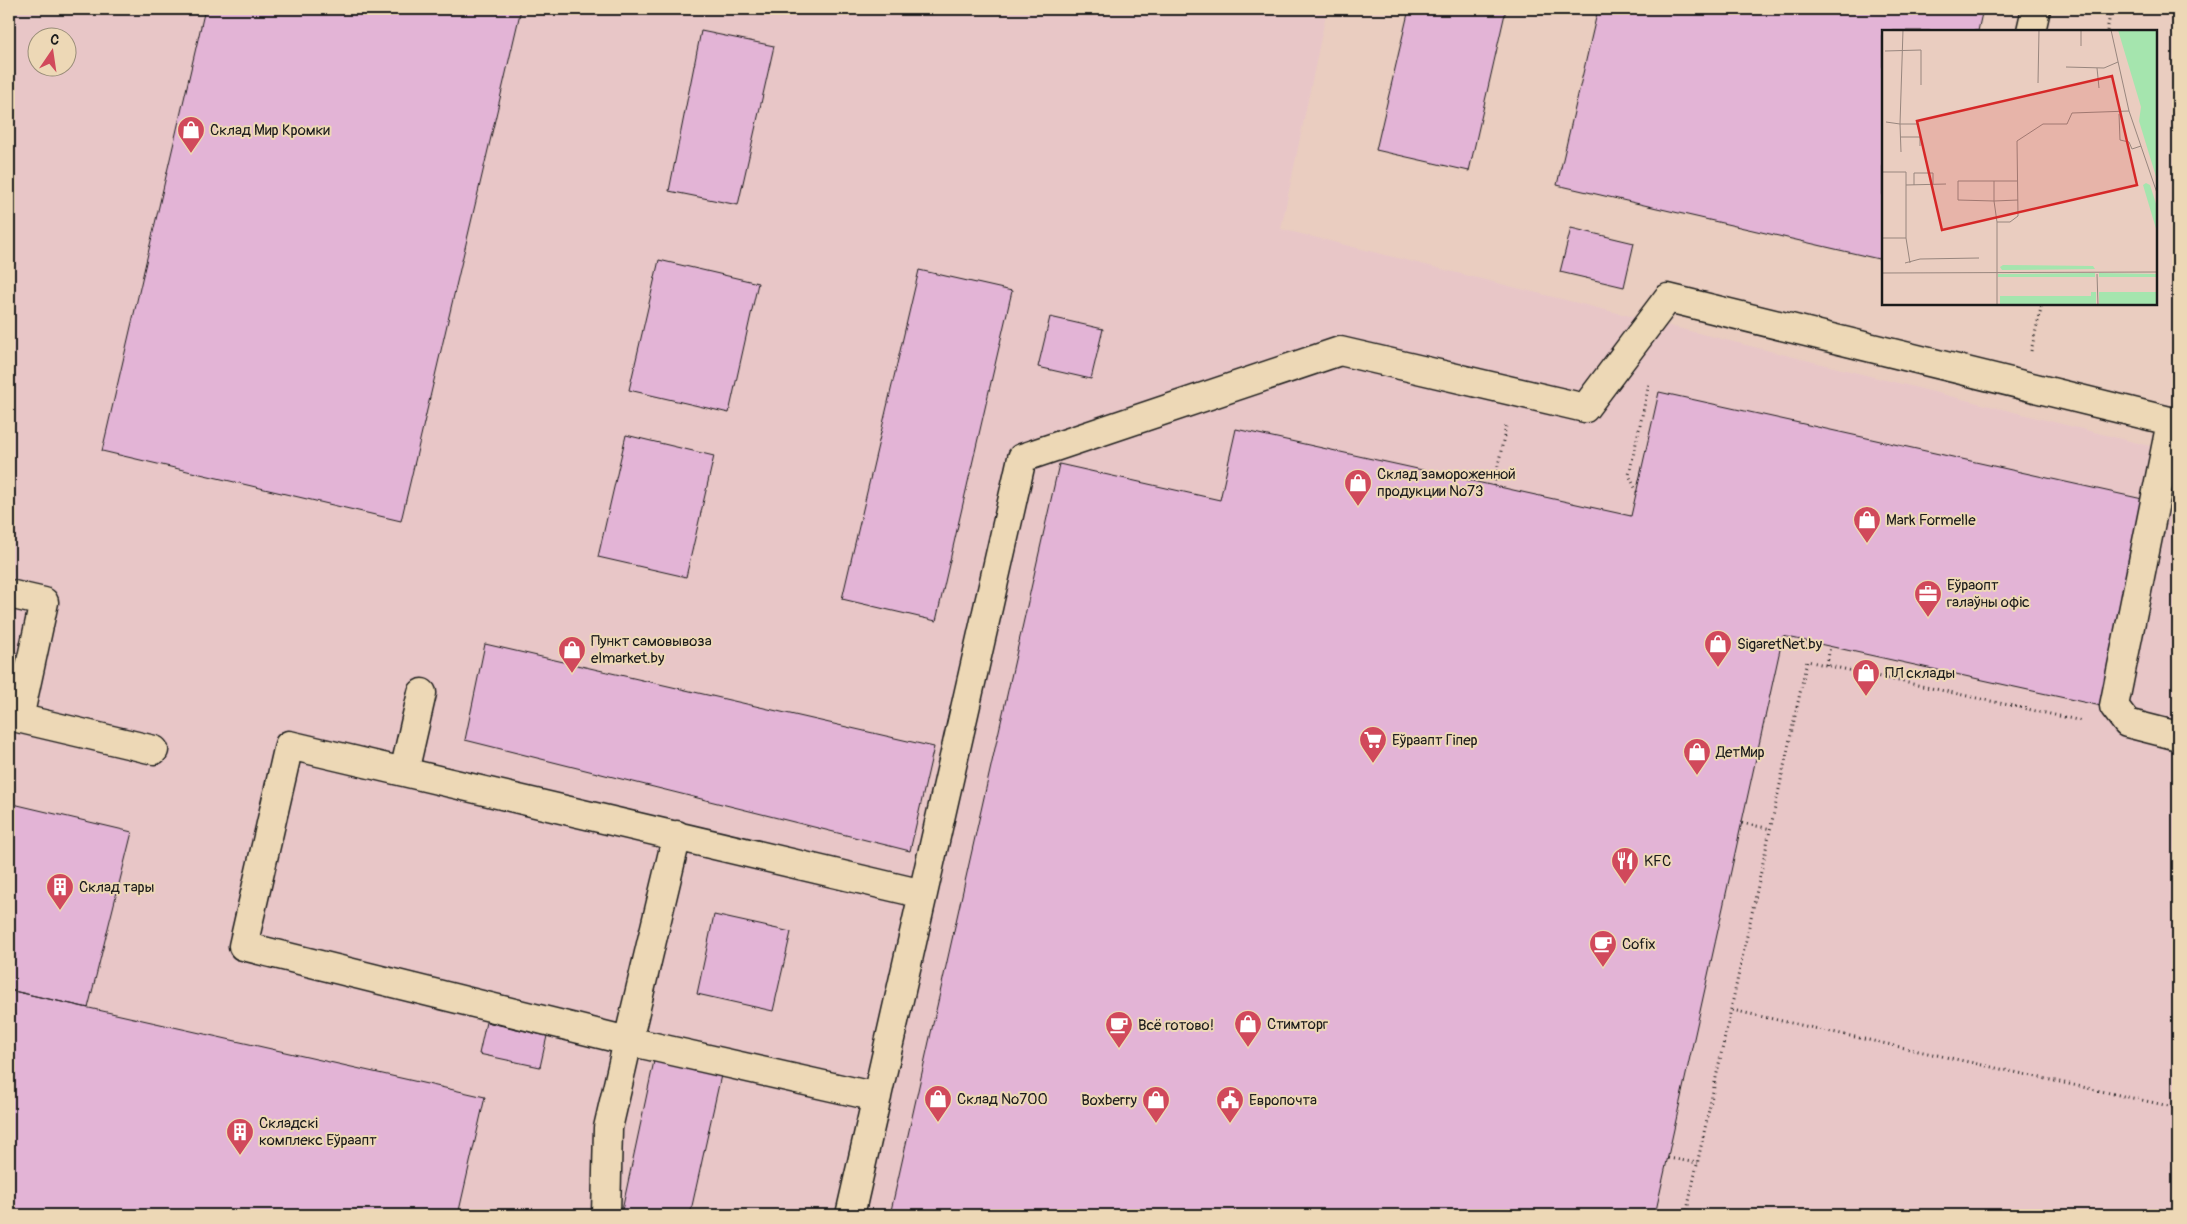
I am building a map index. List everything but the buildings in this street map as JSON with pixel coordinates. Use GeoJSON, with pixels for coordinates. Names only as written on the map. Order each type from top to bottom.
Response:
{"type":"FeatureCollection","features":[{"type":"Feature","properties":{"kind":"lane"},"geometry":{"type":"LineString","coordinates":[[2031,30],[2036,9]]}},
{"type":"Feature","properties":{"kind":"lane"},"geometry":{"type":"LineString","coordinates":[[850,1215],[1022,458],[1340,351],[1585,408],[1668,298],[2175,422],[2114,706],[2127,723],[2178,736]]}},
{"type":"Feature","properties":{"kind":"lane"},"geometry":{"type":"LineString","coordinates":[[9,594],[44,602],[14,717],[154,750]]}},
{"type":"Feature","properties":{"kind":"lane"},"geometry":{"type":"LineString","coordinates":[[404,772],[422,693]]}},
{"type":"Feature","properties":{"kind":"lane"},"geometry":{"type":"LineString","coordinates":[[877,1097],[628,1041],[243,946],[289,745],[923,894]]}},
{"type":"Feature","properties":{"kind":"lane"},"geometry":{"type":"LineString","coordinates":[[606,1215],[608,1128],[677,835]]}},
{"type":"Feature","properties":{"kind":"path"},"geometry":{"type":"LineString","coordinates":[[2107,30],[2111,9]]}},
{"type":"Feature","properties":{"kind":"path"},"geometry":{"type":"LineString","coordinates":[[2022,386],[2042,305]]}},
{"type":"Feature","properties":{"kind":"path"},"geometry":{"type":"LineString","coordinates":[[1637,492],[1629,475],[1650,382]]}},
{"type":"Feature","properties":{"kind":"path"},"geometry":{"type":"LineString","coordinates":[[1494,486],[1514,391]]}},
{"type":"Feature","properties":{"kind":"path"},"geometry":{"type":"LineString","coordinates":[[1826,665],[1830,646]]}},
{"type":"Feature","properties":{"kind":"path"},"geometry":{"type":"LineString","coordinates":[[1686,1215],[1732,1010],[1806,660],[2085,722]]}},
{"type":"Feature","properties":{"kind":"path"},"geometry":{"type":"LineString","coordinates":[[1742,823],[1771,829]]}},
{"type":"Feature","properties":{"kind":"path"},"geometry":{"type":"LineString","coordinates":[[1732,1010],[2178,1108]]}},
{"type":"Feature","properties":{"kind":"path"},"geometry":{"type":"LineString","coordinates":[[1668,1158],[1698,1163]]}},
{"type":"Feature","properties":{"kind":"shaded area"},"geometry":{"type":"Polygon","coordinates":[[[9,9],[1327,9],[1281,229],[2178,453],[2178,1215],[9,1215],[9,9]]]}},
{"type":"Feature","properties":{"kind":"place","name":"Склад Мир Кромки"},"geometry":{"type":"Point","coordinates":[191,154]}},
{"type":"Feature","properties":{"kind":"place","name":"Склад замороженной продукции №73"},"geometry":{"type":"Point","coordinates":[1358,507]}},
{"type":"Feature","properties":{"kind":"place","name":"Mark Formelle"},"geometry":{"type":"Point","coordinates":[1867,544]}},
{"type":"Feature","properties":{"kind":"place","name":"Еўраопт галаўны офіс"},"geometry":{"type":"Point","coordinates":[1928,618]}},
{"type":"Feature","properties":{"kind":"place","name":"SigaretNet.by"},"geometry":{"type":"Point","coordinates":[1718,668]}},
{"type":"Feature","properties":{"kind":"place","name":"Пункт самовывоза elmarket.by"},"geometry":{"type":"Point","coordinates":[572,674]}},
{"type":"Feature","properties":{"kind":"place","name":"ПЛ склады"},"geometry":{"type":"Point","coordinates":[1866,697]}},
{"type":"Feature","properties":{"kind":"place","name":"Еўраапт Гіпер"},"geometry":{"type":"Point","coordinates":[1373,764]}},
{"type":"Feature","properties":{"kind":"place","name":"ДетМир"},"geometry":{"type":"Point","coordinates":[1697,776]}},
{"type":"Feature","properties":{"kind":"place","name":"KFC"},"geometry":{"type":"Point","coordinates":[1625,885]}},
{"type":"Feature","properties":{"kind":"place","name":"Склад тары"},"geometry":{"type":"Point","coordinates":[60,911]}},
{"type":"Feature","properties":{"kind":"place","name":"Cofix"},"geometry":{"type":"Point","coordinates":[1603,968]}},
{"type":"Feature","properties":{"kind":"place","name":"Стимторг"},"geometry":{"type":"Point","coordinates":[1248,1048]}},
{"type":"Feature","properties":{"kind":"place","name":"Всё готово!"},"geometry":{"type":"Point","coordinates":[1119,1049]}},
{"type":"Feature","properties":{"kind":"place","name":"Склад №700"},"geometry":{"type":"Point","coordinates":[938,1123]}},
{"type":"Feature","properties":{"kind":"place","name":"Boxberry"},"geometry":{"type":"Point","coordinates":[1156,1124]}},
{"type":"Feature","properties":{"kind":"place","name":"Европочта"},"geometry":{"type":"Point","coordinates":[1230,1124]}},
{"type":"Feature","properties":{"kind":"place","name":"Складскі комплекс Еўраапт"},"geometry":{"type":"Point","coordinates":[240,1156]}}]}
